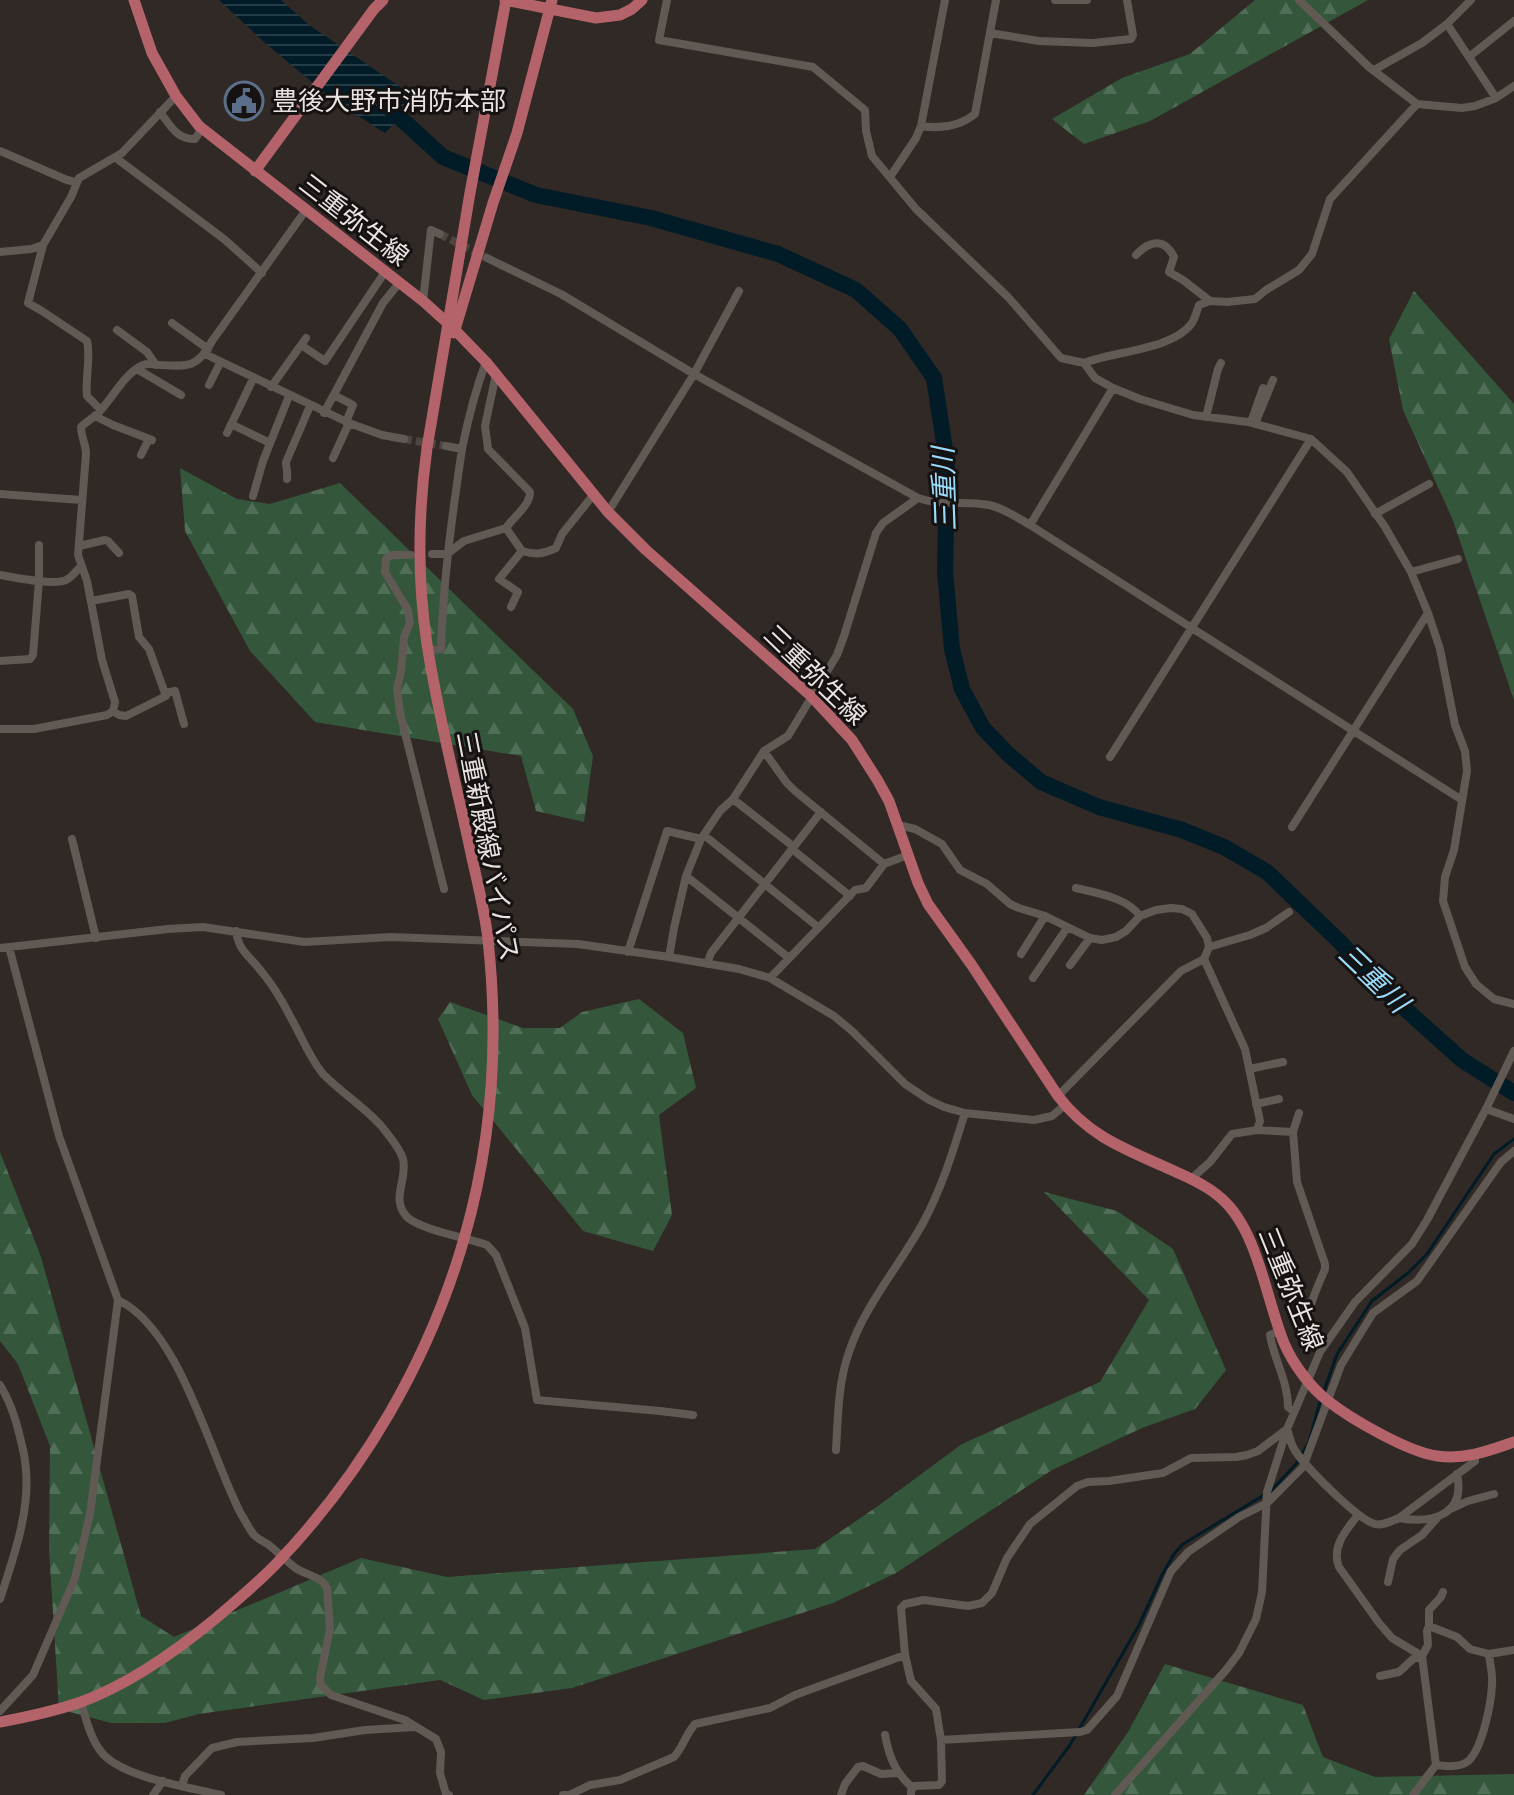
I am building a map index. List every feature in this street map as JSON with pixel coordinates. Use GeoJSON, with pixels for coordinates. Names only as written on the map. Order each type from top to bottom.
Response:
{"type":"FeatureCollection","features":[{"type":"Feature","properties":{"kind":"main road","name":"三重弥生線"},"geometry":{"type":"LineString","coordinates":[[134,0],[152,53],[176,96],[202,128],[423,301],[453,328],[486,362],[608,512],[646,550],[811,696],[852,740],[889,801],[928,904],[1062,1100],[1090,1130],[1209,1188],[1237,1216],[1256,1255],[1285,1346],[1307,1381],[1324,1397],[1409,1448],[1437,1456],[1474,1456],[1514,1442]]}},
{"type":"Feature","properties":{"kind":"main road"},"geometry":{"type":"LineString","coordinates":[[255,171],[383,0]]}},
{"type":"Feature","properties":{"kind":"main road"},"geometry":{"type":"LineString","coordinates":[[506,0],[551,4],[596,18],[606,18],[632,9],[642,0]]}},
{"type":"Feature","properties":{"kind":"main road","name":"三重新殿線バイパス"},"geometry":{"type":"LineString","coordinates":[[0,1722],[81,1702],[158,1662],[204,1628],[275,1565],[309,1528],[383,1427],[444,1300],[464,1239],[478,1185],[486,1135],[493,1060],[493,1004],[485,917],[428,651],[419,555],[427,448],[455,311],[470,193],[506,0]]}},
{"type":"Feature","properties":{"kind":"main road","name":"三重新殿線バイパス"},"geometry":{"type":"LineString","coordinates":[[455,311],[517,133],[551,4]]}},
{"type":"Feature","properties":{"kind":"street"},"geometry":{"type":"LineString","coordinates":[[667,0],[659,40],[813,67],[865,110],[872,156],[916,209],[1008,297],[1061,358],[1084,363],[1100,356],[1159,345],[1191,325],[1199,305],[1210,301],[1249,301],[1299,270],[1312,254],[1330,199],[1417,104]]}},
{"type":"Feature","properties":{"kind":"street"},"geometry":{"type":"LineString","coordinates":[[890,177],[921,126],[945,0]]}},
{"type":"Feature","properties":{"kind":"street"},"geometry":{"type":"LineString","coordinates":[[921,126],[946,128],[975,114],[996,0]]}},
{"type":"Feature","properties":{"kind":"street"},"geometry":{"type":"LineString","coordinates":[[1055,0],[1087,0]]}},
{"type":"Feature","properties":{"kind":"street"},"geometry":{"type":"LineString","coordinates":[[990,33],[1039,41],[1093,43],[1131,39],[1127,0]]}},
{"type":"Feature","properties":{"kind":"street"},"geometry":{"type":"LineString","coordinates":[[1299,0],[1374,70],[1417,104],[1462,108],[1475,106],[1496,98],[1514,86]]}},
{"type":"Feature","properties":{"kind":"street"},"geometry":{"type":"LineString","coordinates":[[1374,70],[1422,43],[1471,0]]}},
{"type":"Feature","properties":{"kind":"street"},"geometry":{"type":"LineString","coordinates":[[1469,57],[1514,21]]}},
{"type":"Feature","properties":{"kind":"street"},"geometry":{"type":"LineString","coordinates":[[1447,24],[1496,98]]}},
{"type":"Feature","properties":{"kind":"street"},"geometry":{"type":"LineString","coordinates":[[141,455],[150,439],[113,425],[98,413],[87,396],[87,341],[28,303],[43,245],[71,197],[76,182],[116,158],[176,96]]}},
{"type":"Feature","properties":{"kind":"street"},"geometry":{"type":"LineString","coordinates":[[160,112],[175,132],[189,140],[195,139],[202,128]]}},
{"type":"Feature","properties":{"kind":"street"},"geometry":{"type":"LineString","coordinates":[[0,151],[76,182]]}},
{"type":"Feature","properties":{"kind":"street"},"geometry":{"type":"LineString","coordinates":[[116,158],[224,239],[262,273]]}},
{"type":"Feature","properties":{"kind":"street"},"geometry":{"type":"LineString","coordinates":[[0,729],[34,729],[107,715],[113,711],[115,702],[102,660],[87,581],[81,566],[79,546],[86,446],[81,437],[81,427],[98,413],[137,369],[146,364],[184,367],[193,364],[206,352],[306,210]]}},
{"type":"Feature","properties":{"kind":"street"},"geometry":{"type":"LineString","coordinates":[[423,301],[431,230],[440,234]]}},
{"type":"Feature","properties":{"kind":"street"},"geometry":{"type":"LineString","coordinates":[[0,252],[43,245]]}},
{"type":"Feature","properties":{"kind":"street"},"geometry":{"type":"LineString","coordinates":[[1136,255],[1145,245],[1162,245],[1174,257],[1169,272],[1210,301]]}},
{"type":"Feature","properties":{"kind":"street"},"geometry":{"type":"LineString","coordinates":[[487,258],[561,294],[694,374],[918,498],[928,502],[998,507],[1462,800]]}},
{"type":"Feature","properties":{"kind":"street"},"geometry":{"type":"LineString","coordinates":[[271,387],[303,341],[325,361],[385,272]]}},
{"type":"Feature","properties":{"kind":"street"},"geometry":{"type":"LineString","coordinates":[[324,413],[383,303],[399,283]]}},
{"type":"Feature","properties":{"kind":"street"},"geometry":{"type":"LineString","coordinates":[[608,512],[694,374],[739,291]]}},
{"type":"Feature","properties":{"kind":"street"},"geometry":{"type":"LineString","coordinates":[[172,323],[220,363],[348,423],[404,439]]}},
{"type":"Feature","properties":{"kind":"street"},"geometry":{"type":"LineString","coordinates":[[117,330],[147,352],[156,365]]}},
{"type":"Feature","properties":{"kind":"street"},"geometry":{"type":"LineString","coordinates":[[428,651],[441,649],[447,554],[462,449],[469,412],[486,362]]}},
{"type":"Feature","properties":{"kind":"street"},"geometry":{"type":"LineString","coordinates":[[209,385],[220,363]]}},
{"type":"Feature","properties":{"kind":"street"},"geometry":{"type":"LineString","coordinates":[[1084,363],[1095,378],[1140,399],[1206,417],[1253,424],[1311,439],[1347,472],[1411,572],[1440,649],[1455,725],[1465,751],[1467,771],[1443,901],[1465,967],[1476,984],[1494,999],[1514,1004]]}},
{"type":"Feature","properties":{"kind":"street"},"geometry":{"type":"LineString","coordinates":[[1206,417],[1221,363]]}},
{"type":"Feature","properties":{"kind":"street"},"geometry":{"type":"LineString","coordinates":[[137,369],[181,395]]}},
{"type":"Feature","properties":{"kind":"street"},"geometry":{"type":"LineString","coordinates":[[432,554],[447,554],[464,541],[506,528],[530,498],[530,492],[488,449],[485,426],[496,374]]}},
{"type":"Feature","properties":{"kind":"street"},"geometry":{"type":"LineString","coordinates":[[227,433],[253,379]]}},
{"type":"Feature","properties":{"kind":"street"},"geometry":{"type":"LineString","coordinates":[[1253,424],[1273,380]]}},
{"type":"Feature","properties":{"kind":"street"},"geometry":{"type":"LineString","coordinates":[[1030,525],[1113,388]]}},
{"type":"Feature","properties":{"kind":"street"},"geometry":{"type":"LineString","coordinates":[[1253,424],[1263,388]]}},
{"type":"Feature","properties":{"kind":"street"},"geometry":{"type":"LineString","coordinates":[[333,458],[353,405],[334,395]]}},
{"type":"Feature","properties":{"kind":"street"},"geometry":{"type":"LineString","coordinates":[[253,496],[263,461],[289,396]]}},
{"type":"Feature","properties":{"kind":"street"},"geometry":{"type":"LineString","coordinates":[[287,479],[286,462],[310,406]]}},
{"type":"Feature","properties":{"kind":"street"},"geometry":{"type":"LineString","coordinates":[[231,424],[270,443]]}},
{"type":"Feature","properties":{"kind":"street"},"geometry":{"type":"LineString","coordinates":[[1110,757],[1311,439]]}},
{"type":"Feature","properties":{"kind":"street"},"geometry":{"type":"LineString","coordinates":[[446,446],[462,449]]}},
{"type":"Feature","properties":{"kind":"street"},"geometry":{"type":"LineString","coordinates":[[1375,514],[1429,484]]}},
{"type":"Feature","properties":{"kind":"street"},"geometry":{"type":"LineString","coordinates":[[0,494],[81,500]]}},
{"type":"Feature","properties":{"kind":"street"},"geometry":{"type":"LineString","coordinates":[[506,528],[522,551],[535,555],[545,553],[556,548],[562,534],[594,494]]}},
{"type":"Feature","properties":{"kind":"street"},"geometry":{"type":"LineString","coordinates":[[669,957],[686,876],[703,837],[720,811],[733,799],[764,751],[788,736],[837,655],[876,533],[883,523],[918,498]]}},
{"type":"Feature","properties":{"kind":"street"},"geometry":{"type":"LineString","coordinates":[[79,546],[105,540],[119,553]]}},
{"type":"Feature","properties":{"kind":"street"},"geometry":{"type":"LineString","coordinates":[[0,661],[30,659],[33,655],[39,545]]}},
{"type":"Feature","properties":{"kind":"street"},"geometry":{"type":"LineString","coordinates":[[511,607],[518,592],[499,579],[522,551]]}},
{"type":"Feature","properties":{"kind":"street"},"geometry":{"type":"LineString","coordinates":[[411,555],[392,555],[386,559],[385,572],[408,610],[410,623],[404,637],[397,688],[400,713],[444,889]]}},
{"type":"Feature","properties":{"kind":"street"},"geometry":{"type":"LineString","coordinates":[[1411,572],[1458,559]]}},
{"type":"Feature","properties":{"kind":"street"},"geometry":{"type":"LineString","coordinates":[[0,575],[62,582],[81,566]]}},
{"type":"Feature","properties":{"kind":"street"},"geometry":{"type":"LineString","coordinates":[[91,601],[132,596],[139,637],[149,649],[166,696],[126,716],[113,711]]}},
{"type":"Feature","properties":{"kind":"street"},"geometry":{"type":"LineString","coordinates":[[1292,827],[1428,613]]}},
{"type":"Feature","properties":{"kind":"street"},"geometry":{"type":"LineString","coordinates":[[165,693],[175,691],[184,724]]}},
{"type":"Feature","properties":{"kind":"street"},"geometry":{"type":"LineString","coordinates":[[764,751],[786,782],[884,864]]}},
{"type":"Feature","properties":{"kind":"street"},"geometry":{"type":"LineString","coordinates":[[733,799],[850,896]]}},
{"type":"Feature","properties":{"kind":"street"},"geometry":{"type":"LineString","coordinates":[[707,964],[711,953],[821,812]]}},
{"type":"Feature","properties":{"kind":"street"},"geometry":{"type":"LineString","coordinates":[[0,1711],[33,1675],[75,1578],[90,1514],[118,1300],[59,1136],[4,948],[203,927],[304,942],[391,937],[578,944],[669,957],[739,969],[770,978],[834,1016],[905,1084],[944,1107],[965,1113],[1043,1119],[1052,1116],[1062,1100],[1181,971],[1204,959],[1209,947],[1192,914],[1171,908],[1140,916],[1116,937],[1102,940],[1090,938],[1045,916],[1010,904],[987,884],[960,870],[942,844],[915,829],[898,825]]}},
{"type":"Feature","properties":{"kind":"street"},"geometry":{"type":"LineString","coordinates":[[628,952],[667,831],[703,837],[818,927]]}},
{"type":"Feature","properties":{"kind":"street"},"geometry":{"type":"LineString","coordinates":[[72,839],[96,938]]}},
{"type":"Feature","properties":{"kind":"street"},"geometry":{"type":"LineString","coordinates":[[770,978],[855,890],[866,888],[884,864],[908,855]]}},
{"type":"Feature","properties":{"kind":"street"},"geometry":{"type":"LineString","coordinates":[[686,876],[789,958]]}},
{"type":"Feature","properties":{"kind":"street"},"geometry":{"type":"LineString","coordinates":[[1076,888],[1100,893],[1135,907],[1140,916]]}},
{"type":"Feature","properties":{"kind":"street"},"geometry":{"type":"LineString","coordinates":[[1209,947],[1250,935],[1289,912]]}},
{"type":"Feature","properties":{"kind":"street"},"geometry":{"type":"LineString","coordinates":[[1021,954],[1045,916]]}},
{"type":"Feature","properties":{"kind":"street"},"geometry":{"type":"LineString","coordinates":[[1033,978],[1067,928]]}},
{"type":"Feature","properties":{"kind":"street"},"geometry":{"type":"LineString","coordinates":[[236,931],[243,952],[273,988],[323,1074],[368,1112],[403,1158],[401,1210],[411,1221],[487,1245],[496,1255],[525,1328],[537,1400],[693,1415]]}},
{"type":"Feature","properties":{"kind":"street"},"geometry":{"type":"LineString","coordinates":[[1070,965],[1090,938]]}},
{"type":"Feature","properties":{"kind":"street"},"geometry":{"type":"LineString","coordinates":[[1204,959],[1245,1049],[1260,1121],[1257,1130]]}},
{"type":"Feature","properties":{"kind":"street"},"geometry":{"type":"LineString","coordinates":[[1115,1795],[1226,1670],[1248,1637],[1262,1592],[1267,1492],[1287,1429],[1320,1352],[1355,1302],[1412,1244],[1488,1106],[1514,1051]]}},
{"type":"Feature","properties":{"kind":"street"},"geometry":{"type":"LineString","coordinates":[[1249,1069],[1283,1062]]}},
{"type":"Feature","properties":{"kind":"street"},"geometry":{"type":"LineString","coordinates":[[1256,1104],[1279,1099]]}},
{"type":"Feature","properties":{"kind":"street"},"geometry":{"type":"LineString","coordinates":[[1488,1106],[1514,1119]]}},
{"type":"Feature","properties":{"kind":"street"},"geometry":{"type":"LineString","coordinates":[[836,1450],[841,1388],[849,1352],[873,1305],[924,1221],[945,1176],[965,1113]]}},
{"type":"Feature","properties":{"kind":"street"},"geometry":{"type":"LineString","coordinates":[[1299,1113],[1293,1132],[1297,1182],[1325,1264],[1308,1315],[1309,1326],[1312,1333],[1327,1341]]}},
{"type":"Feature","properties":{"kind":"street"},"geometry":{"type":"LineString","coordinates":[[1191,1179],[1210,1162],[1232,1134],[1257,1130],[1293,1132]]}},
{"type":"Feature","properties":{"kind":"street"},"geometry":{"type":"LineString","coordinates":[[941,1740],[1087,1730],[1117,1696],[1171,1571],[1188,1552],[1239,1517],[1267,1503],[1303,1467],[1324,1397],[1373,1313],[1417,1281],[1501,1162],[1514,1151]]}},
{"type":"Feature","properties":{"kind":"street"},"geometry":{"type":"LineString","coordinates":[[118,1300],[145,1320],[166,1348],[195,1402],[242,1516],[255,1536],[295,1568],[324,1582],[330,1629],[321,1685],[331,1695],[405,1720],[436,1739],[441,1752],[441,1781],[449,1795]]}},
{"type":"Feature","properties":{"kind":"street"},"geometry":{"type":"LineString","coordinates":[[1280,1331],[1270,1335],[1272,1350],[1287,1388],[1288,1407],[1294,1412]]}},
{"type":"Feature","properties":{"kind":"street"},"geometry":{"type":"LineString","coordinates":[[0,1385],[16,1419],[26,1462],[25,1503],[13,1559],[0,1599]]}},
{"type":"Feature","properties":{"kind":"street"},"geometry":{"type":"LineString","coordinates":[[1287,1429],[1293,1448],[1305,1462],[1358,1515],[1375,1524],[1399,1518],[1475,1461],[1474,1456]]}},
{"type":"Feature","properties":{"kind":"street"},"geometry":{"type":"LineString","coordinates":[[912,1792],[914,1786],[939,1785],[942,1781],[941,1740],[936,1709],[911,1681],[900,1615],[905,1604],[924,1600],[968,1606],[982,1603],[992,1593],[1007,1558],[1030,1524],[1077,1486],[1163,1473],[1191,1458],[1247,1455],[1258,1451],[1287,1429]]}},
{"type":"Feature","properties":{"kind":"street"},"geometry":{"type":"LineString","coordinates":[[1452,1509],[1459,1486],[1457,1474]]}},
{"type":"Feature","properties":{"kind":"street"},"geometry":{"type":"LineString","coordinates":[[1399,1518],[1422,1521],[1468,1501],[1494,1494]]}},
{"type":"Feature","properties":{"kind":"street"},"geometry":{"type":"LineString","coordinates":[[1358,1515],[1343,1533],[1335,1557],[1339,1567],[1392,1638],[1422,1656]]}},
{"type":"Feature","properties":{"kind":"street"},"geometry":{"type":"LineString","coordinates":[[1388,1582],[1393,1559],[1440,1515]]}},
{"type":"Feature","properties":{"kind":"street"},"geometry":{"type":"LineString","coordinates":[[1413,1795],[1436,1765],[1422,1656],[1428,1645],[1429,1610],[1443,1592]]}},
{"type":"Feature","properties":{"kind":"street"},"geometry":{"type":"LineString","coordinates":[[1429,1626],[1457,1637],[1470,1649],[1489,1654],[1514,1650]]}},
{"type":"Feature","properties":{"kind":"street"},"geometry":{"type":"LineString","coordinates":[[1436,1765],[1466,1763],[1478,1747],[1492,1685],[1489,1654]]}},
{"type":"Feature","properties":{"kind":"street"},"geometry":{"type":"LineString","coordinates":[[563,1795],[590,1785],[620,1780],[674,1757],[695,1724],[770,1708],[795,1695],[905,1655]]}},
{"type":"Feature","properties":{"kind":"street"},"geometry":{"type":"LineString","coordinates":[[1380,1676],[1399,1672],[1413,1659],[1422,1656]]}},
{"type":"Feature","properties":{"kind":"street"},"geometry":{"type":"LineString","coordinates":[[81,1702],[101,1752],[117,1766],[221,1795]]}},
{"type":"Feature","properties":{"kind":"street"},"geometry":{"type":"LineString","coordinates":[[182,1786],[185,1776],[212,1748],[237,1742],[415,1727]]}},
{"type":"Feature","properties":{"kind":"street"},"geometry":{"type":"LineString","coordinates":[[885,1735],[889,1755],[912,1792]]}},
{"type":"Feature","properties":{"kind":"street"},"geometry":{"type":"LineString","coordinates":[[841,1795],[858,1767],[863,1766],[881,1774],[898,1773]]}},
{"type":"Feature","properties":{"kind":"street"},"geometry":{"type":"LineString","coordinates":[[153,1795],[163,1781]]}},
{"type":"Feature","properties":{"kind":"green space"},"geometry":{"type":"Polygon","coordinates":[[[1255,0],[1368,0],[1150,121],[1084,144],[1052,119],[1122,78],[1190,54],[1255,0]]]}},
{"type":"Feature","properties":{"kind":"green space"},"geometry":{"type":"Polygon","coordinates":[[[1414,291],[1514,404],[1514,700],[1452,518],[1403,410],[1389,339],[1414,291]]]}},
{"type":"Feature","properties":{"kind":"green space"},"geometry":{"type":"Polygon","coordinates":[[[180,468],[237,499],[270,504],[340,483],[573,709],[593,756],[584,822],[536,811],[521,756],[315,722],[250,651],[185,531],[180,468]]]}},
{"type":"Feature","properties":{"kind":"green space"},"geometry":{"type":"Polygon","coordinates":[[[639,999],[683,1033],[696,1088],[659,1115],[672,1215],[653,1251],[583,1231],[472,1095],[438,1019],[450,1002],[523,1028],[560,1028],[582,1012],[639,999]]]}},
{"type":"Feature","properties":{"kind":"green space"},"geometry":{"type":"Polygon","coordinates":[[[0,1152],[41,1257],[141,1616],[174,1637],[361,1558],[447,1577],[815,1549],[962,1444],[1100,1382],[1149,1300],[1044,1192],[1117,1211],[1173,1249],[1226,1370],[1195,1409],[1142,1428],[1052,1470],[896,1573],[833,1603],[572,1688],[484,1700],[440,1680],[199,1714],[165,1723],[111,1723],[59,1709],[49,1549],[50,1446],[18,1364],[0,1341],[0,1152]]]}},
{"type":"Feature","properties":{"kind":"green space"},"geometry":{"type":"Polygon","coordinates":[[[1165,1664],[1303,1705],[1323,1757],[1375,1777],[1514,1774],[1514,1795],[1084,1795],[1128,1732],[1165,1664]]]}},
{"type":"Feature","properties":{"kind":"water"},"geometry":{"type":"Polygon","coordinates":[[[219,0],[281,0],[309,25],[418,99],[385,133],[336,102],[219,0]]]}},
{"type":"Feature","properties":{"kind":"waterway","name":"三重川"},"geometry":{"type":"LineString","coordinates":[[385,104],[443,157],[536,195],[651,218],[778,254],[856,290],[900,329],[934,378],[947,462],[945,572],[952,649],[962,689],[983,728],[1041,782],[1099,807],[1182,830],[1224,847],[1267,872],[1339,941],[1383,989],[1462,1060],[1514,1093]]}},
{"type":"Feature","properties":{"kind":"waterway"},"geometry":{"type":"LineString","coordinates":[[1324,1391],[1337,1354],[1372,1301],[1427,1254],[1494,1154],[1514,1139]]}},
{"type":"Feature","properties":{"kind":"waterway"},"geometry":{"type":"LineString","coordinates":[[1271,1491],[1296,1464],[1309,1442],[1321,1398]]}},
{"type":"Feature","properties":{"kind":"waterway"},"geometry":{"type":"LineString","coordinates":[[1033,1795],[1070,1745],[1139,1625],[1174,1554],[1183,1544],[1264,1495]]}},
{"type":"Feature","properties":{"kind":"tunnel"},"geometry":{"type":"LineString","coordinates":[[440,234],[487,258]]}},
{"type":"Feature","properties":{"kind":"tunnel"},"geometry":{"type":"LineString","coordinates":[[404,439],[446,446]]}},
{"type":"Feature","properties":{"kind":"place","name":"豊後大野市消防本部"},"geometry":{"type":"Point","coordinates":[244,101]}}]}
